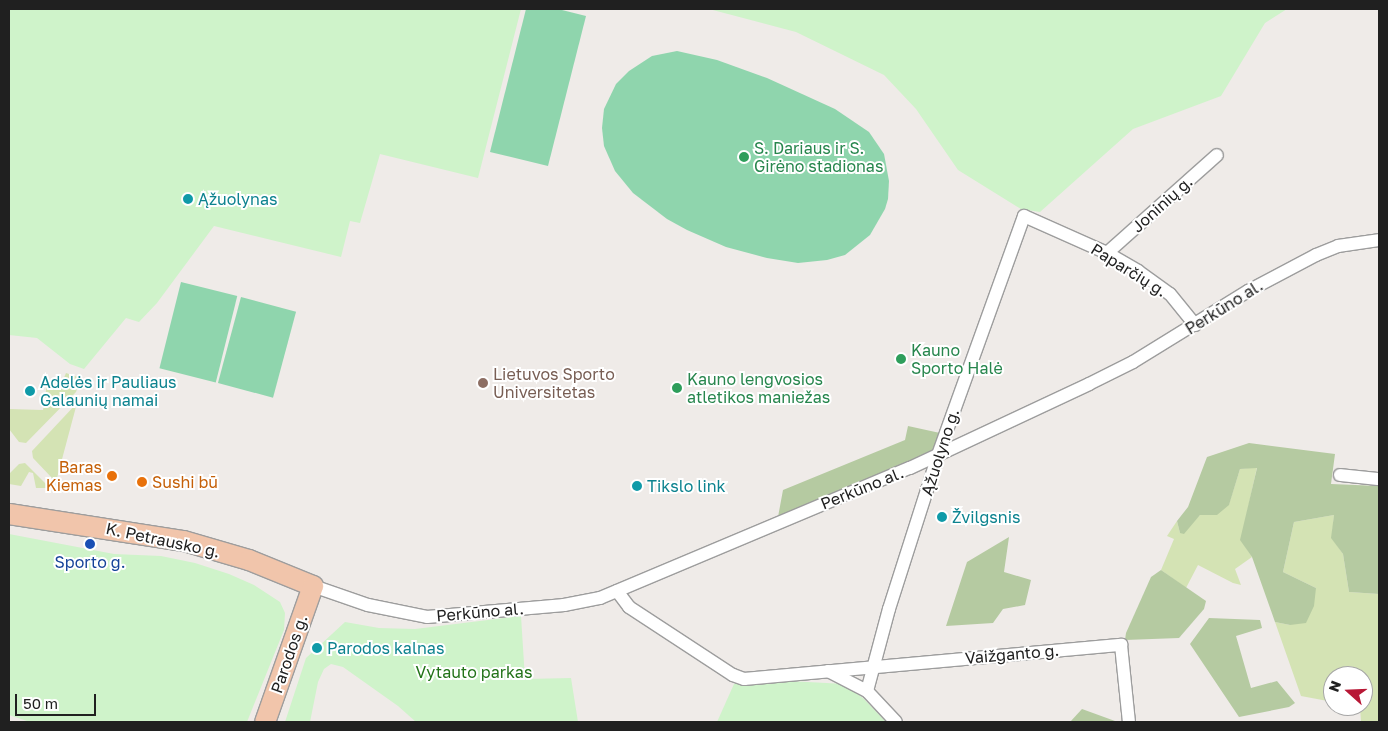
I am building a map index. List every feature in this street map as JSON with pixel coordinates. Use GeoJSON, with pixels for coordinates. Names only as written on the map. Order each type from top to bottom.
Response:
{"type":"FeatureCollection","features":[{"type":"Feature","properties":{"kind":"main road","name":"K. Petrausko g."},"geometry":{"type":"LineString","coordinates":[[9,514],[184,541],[249,560],[313,586]]}},
{"type":"Feature","properties":{"kind":"main road","name":"Parodos g."},"geometry":{"type":"LineString","coordinates":[[265,722],[313,586]]}},
{"type":"Feature","properties":{"kind":"street","name":"Joninių g."},"geometry":{"type":"LineString","coordinates":[[1107,253],[1217,156]]}},
{"type":"Feature","properties":{"kind":"street","name":"Paparčių g."},"geometry":{"type":"LineString","coordinates":[[1024,216],[1107,253],[1170,294],[1196,325]]}},
{"type":"Feature","properties":{"kind":"street","name":"Ąžuolyno g."},"geometry":{"type":"LineString","coordinates":[[868,691],[869,678],[875,665],[889,609],[938,455],[1024,216]]}},
{"type":"Feature","properties":{"kind":"street","name":"Perkūno al."},"geometry":{"type":"LineString","coordinates":[[313,586],[368,606],[427,617],[572,604],[600,598],[938,455],[1133,362],[1196,325],[1248,291],[1316,255],[1338,246],[1379,240]]}},
{"type":"Feature","properties":{"kind":"street"},"geometry":{"type":"LineString","coordinates":[[1340,475],[1379,479]]}},
{"type":"Feature","properties":{"kind":"street","name":"Vaižganto g."},"geometry":{"type":"LineString","coordinates":[[617,591],[629,607],[733,675],[744,678],[875,665],[1121,645],[1129,722]]}},
{"type":"Feature","properties":{"kind":"street"},"geometry":{"type":"LineString","coordinates":[[826,670],[868,691],[896,722]]}},
{"type":"Feature","properties":{"kind":"green space","name":"Ąžuolynas"},"geometry":{"type":"Polygon","coordinates":[[[9,9],[521,9],[478,178],[380,154],[360,223],[350,221],[341,257],[214,226],[157,303],[139,322],[126,318],[84,369],[70,364],[37,338],[9,335],[9,9]]]}},
{"type":"Feature","properties":{"kind":"green space"},"geometry":{"type":"Polygon","coordinates":[[[526,9],[558,9],[586,16],[548,166],[490,152],[526,9]]]}},
{"type":"Feature","properties":{"kind":"green space"},"geometry":{"type":"Polygon","coordinates":[[[709,9],[1287,9],[1265,23],[1221,96],[1133,129],[1040,212],[1021,209],[958,170],[916,109],[884,75],[796,32],[709,9]]]}},
{"type":"Feature","properties":{"kind":"green space"},"geometry":{"type":"Polygon","coordinates":[[[677,51],[717,60],[767,78],[835,109],[869,132],[884,154],[889,181],[888,199],[885,209],[870,235],[845,255],[827,260],[798,263],[767,258],[726,247],[687,230],[667,219],[633,193],[615,171],[604,146],[602,128],[604,109],[616,84],[629,71],[652,56],[677,51]]]}},
{"type":"Feature","properties":{"kind":"green space"},"geometry":{"type":"Polygon","coordinates":[[[181,282],[237,296],[216,382],[159,368],[181,282]]]}},
{"type":"Feature","properties":{"kind":"green space"},"geometry":{"type":"Polygon","coordinates":[[[241,297],[296,312],[273,398],[218,383],[241,297]]]}},
{"type":"Feature","properties":{"kind":"green space"},"geometry":{"type":"Polygon","coordinates":[[[66,373],[81,378],[76,392],[26,443],[19,442],[9,429],[9,409],[43,410],[47,384],[60,387],[66,373]]]}},
{"type":"Feature","properties":{"kind":"green space"},"geometry":{"type":"Polygon","coordinates":[[[77,403],[57,478],[52,478],[33,458],[32,451],[77,403]]]}},
{"type":"Feature","properties":{"kind":"green space"},"geometry":{"type":"Polygon","coordinates":[[[908,426],[940,433],[935,452],[778,517],[783,490],[905,440],[908,426]]]}},
{"type":"Feature","properties":{"kind":"green space"},"geometry":{"type":"Polygon","coordinates":[[[1249,443],[1335,454],[1331,484],[1379,486],[1379,594],[1349,592],[1343,554],[1331,538],[1334,515],[1294,522],[1283,572],[1316,588],[1314,606],[1306,623],[1290,625],[1275,622],[1252,557],[1240,540],[1257,468],[1240,469],[1229,505],[1217,515],[1200,515],[1184,534],[1180,533],[1177,521],[1188,507],[1207,457],[1249,443]]]}},
{"type":"Feature","properties":{"kind":"green space"},"geometry":{"type":"Polygon","coordinates":[[[25,463],[47,485],[46,488],[36,488],[33,473],[29,472],[21,486],[9,484],[9,474],[19,464],[25,463]]]}},
{"type":"Feature","properties":{"kind":"green space"},"geometry":{"type":"Polygon","coordinates":[[[1257,467],[1241,540],[1252,557],[1235,569],[1241,585],[1233,583],[1198,565],[1186,588],[1161,570],[1174,539],[1167,536],[1177,521],[1180,533],[1200,515],[1229,504],[1240,469],[1257,467]]]}},
{"type":"Feature","properties":{"kind":"green space"},"geometry":{"type":"Polygon","coordinates":[[[1334,515],[1332,538],[1343,554],[1349,592],[1379,594],[1379,722],[1361,722],[1361,716],[1373,716],[1373,666],[1323,666],[1323,700],[1301,696],[1275,622],[1290,625],[1316,588],[1283,572],[1294,522],[1334,515]]]}},
{"type":"Feature","properties":{"kind":"green space"},"geometry":{"type":"Polygon","coordinates":[[[9,534],[114,554],[161,556],[195,563],[229,574],[254,585],[280,602],[285,613],[284,630],[247,722],[30,722],[9,715],[9,534]]]}},
{"type":"Feature","properties":{"kind":"green space"},"geometry":{"type":"Polygon","coordinates":[[[1009,537],[1004,572],[1031,580],[1025,605],[1003,609],[993,623],[946,626],[967,562],[1009,537]]]}},
{"type":"Feature","properties":{"kind":"green space"},"geometry":{"type":"Polygon","coordinates":[[[1161,570],[1206,601],[1204,609],[1179,638],[1125,640],[1126,633],[1151,577],[1161,570]]]}},
{"type":"Feature","properties":{"kind":"green space","name":"Vytauto parkas"},"geometry":{"type":"Polygon","coordinates":[[[521,616],[525,679],[571,678],[578,722],[416,722],[398,706],[343,667],[331,664],[324,669],[318,682],[310,722],[285,722],[306,658],[345,622],[379,628],[415,629],[521,616]]]}},
{"type":"Feature","properties":{"kind":"green space"},"geometry":{"type":"Polygon","coordinates":[[[1209,618],[1260,620],[1262,628],[1236,636],[1251,688],[1277,681],[1295,703],[1289,707],[1239,717],[1190,644],[1209,618]]]}},
{"type":"Feature","properties":{"kind":"green space"},"geometry":{"type":"Polygon","coordinates":[[[770,680],[845,684],[864,699],[886,722],[717,722],[734,684],[770,680]]]}},
{"type":"Feature","properties":{"kind":"green space"},"geometry":{"type":"Polygon","coordinates":[[[1082,709],[1115,721],[1115,722],[1070,722],[1082,709]]]}},
{"type":"Feature","properties":{"kind":"place","name":"S. Dariaus ir S. Girėno stadionas"},"geometry":{"type":"Point","coordinates":[744,157]}},
{"type":"Feature","properties":{"kind":"place","name":"Ąžuolynas"},"geometry":{"type":"Point","coordinates":[188,199]}},
{"type":"Feature","properties":{"kind":"place","name":"Kauno Sporto Halė"},"geometry":{"type":"Point","coordinates":[901,359]}},
{"type":"Feature","properties":{"kind":"place","name":"Lietuvos Sporto Universitetas"},"geometry":{"type":"Point","coordinates":[483,383]}},
{"type":"Feature","properties":{"kind":"place","name":"Kauno lengvosios atletikos maniežas"},"geometry":{"type":"Point","coordinates":[677,388]}},
{"type":"Feature","properties":{"kind":"place","name":"Adelės ir Pauliaus Galaunių namai"},"geometry":{"type":"Point","coordinates":[30,391]}},
{"type":"Feature","properties":{"kind":"place","name":"Baras Kiemas"},"geometry":{"type":"Point","coordinates":[112,476]}},
{"type":"Feature","properties":{"kind":"place","name":"Sushi bū"},"geometry":{"type":"Point","coordinates":[142,482]}},
{"type":"Feature","properties":{"kind":"place","name":"Tikslo link"},"geometry":{"type":"Point","coordinates":[637,486]}},
{"type":"Feature","properties":{"kind":"place","name":"Žvilgsnis"},"geometry":{"type":"Point","coordinates":[942,517]}},
{"type":"Feature","properties":{"kind":"place","name":"Sporto g."},"geometry":{"type":"Point","coordinates":[90,544]}},
{"type":"Feature","properties":{"kind":"place","name":"Parodos kalnas"},"geometry":{"type":"Point","coordinates":[317,648]}}]}
